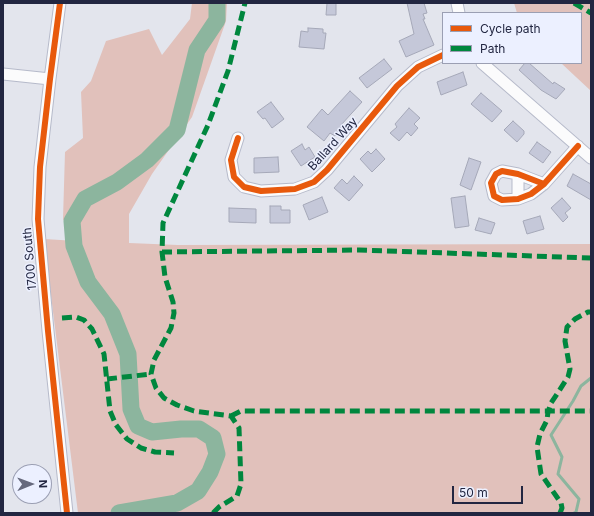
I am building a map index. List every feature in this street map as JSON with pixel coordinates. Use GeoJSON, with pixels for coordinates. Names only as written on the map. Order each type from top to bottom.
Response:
{"type":"FeatureCollection","features":[{"type":"Feature","properties":{"kind":"street","name":"1700 South"},"geometry":{"type":"LineString","coordinates":[[60,3],[40,167],[38,219],[67,509]]}},
{"type":"Feature","properties":{"kind":"street","name":"Ballard Way"},"geometry":{"type":"LineString","coordinates":[[238,138],[231,160],[234,177],[244,187],[260,191],[295,189],[314,182],[327,170],[397,86],[418,67],[442,55]]}},
{"type":"Feature","properties":{"kind":"street"},"geometry":{"type":"LineString","coordinates":[[483,64],[591,158]]}},
{"type":"Feature","properties":{"kind":"street"},"geometry":{"type":"LineString","coordinates":[[3,74],[50,79]]}},
{"type":"Feature","properties":{"kind":"street"},"geometry":{"type":"LineString","coordinates":[[544,184],[518,174],[502,171],[496,174],[491,183],[494,196],[502,200],[518,199],[531,194],[544,184],[578,146]]}},
{"type":"Feature","properties":{"kind":"street"},"geometry":{"type":"LineString","coordinates":[[518,174],[518,199]]}},
{"type":"Feature","properties":{"kind":"shaded area"},"geometry":{"type":"Polygon","coordinates":[[[192,3],[227,3],[226,21],[192,117],[152,174],[129,214],[129,243],[178,245],[591,244],[591,513],[78,513],[44,239],[77,241],[63,219],[65,152],[83,138],[81,92],[91,81],[106,41],[149,29],[162,55],[190,19],[192,3]]]}},
{"type":"Feature","properties":{"kind":"shaded area"},"geometry":{"type":"Polygon","coordinates":[[[514,3],[591,3],[591,91],[562,64],[582,64],[582,12],[517,12],[514,3]]]}},
{"type":"Feature","properties":{"kind":"building"},"geometry":{"type":"Polygon","coordinates":[[[327,3],[336,3],[336,15],[326,15],[327,3]]]}},
{"type":"Feature","properties":{"kind":"building"},"geometry":{"type":"Polygon","coordinates":[[[407,3],[424,3],[427,13],[423,14],[425,19],[423,19],[434,45],[406,57],[399,41],[414,34],[407,3]]]}},
{"type":"Feature","properties":{"kind":"building"},"geometry":{"type":"Polygon","coordinates":[[[308,28],[323,29],[323,33],[326,33],[324,49],[299,47],[301,31],[308,32],[308,28]]]}},
{"type":"Feature","properties":{"kind":"building"},"geometry":{"type":"Polygon","coordinates":[[[384,59],[392,69],[367,88],[359,78],[384,59]]]}},
{"type":"Feature","properties":{"kind":"building"},"geometry":{"type":"Polygon","coordinates":[[[524,64],[530,64],[553,84],[554,82],[565,89],[556,99],[541,90],[519,70],[524,64]]]}},
{"type":"Feature","properties":{"kind":"building"},"geometry":{"type":"Polygon","coordinates":[[[463,72],[467,85],[441,95],[437,82],[463,72]]]}},
{"type":"Feature","properties":{"kind":"building"},"geometry":{"type":"Polygon","coordinates":[[[350,91],[362,102],[341,125],[343,126],[335,136],[330,133],[324,141],[307,127],[322,109],[328,115],[350,91]]]}},
{"type":"Feature","properties":{"kind":"building"},"geometry":{"type":"Polygon","coordinates":[[[481,93],[502,111],[492,122],[471,104],[481,93]]]}},
{"type":"Feature","properties":{"kind":"building"},"geometry":{"type":"Polygon","coordinates":[[[271,102],[284,119],[272,128],[265,118],[263,119],[257,112],[271,102]]]}},
{"type":"Feature","properties":{"kind":"building"},"geometry":{"type":"Polygon","coordinates":[[[409,108],[420,118],[414,124],[418,128],[411,136],[407,132],[399,141],[390,133],[397,127],[395,124],[409,108]]]}},
{"type":"Feature","properties":{"kind":"building"},"geometry":{"type":"Polygon","coordinates":[[[513,121],[524,131],[524,134],[517,142],[504,130],[513,121]]]}},
{"type":"Feature","properties":{"kind":"building"},"geometry":{"type":"Polygon","coordinates":[[[537,142],[551,152],[543,163],[529,153],[537,142]]]}},
{"type":"Feature","properties":{"kind":"building"},"geometry":{"type":"Polygon","coordinates":[[[302,144],[305,150],[309,147],[315,157],[301,166],[291,151],[302,144]]]}},
{"type":"Feature","properties":{"kind":"building"},"geometry":{"type":"Polygon","coordinates":[[[376,149],[385,159],[372,172],[360,159],[368,151],[371,154],[376,149]]]}},
{"type":"Feature","properties":{"kind":"building"},"geometry":{"type":"Polygon","coordinates":[[[278,157],[279,172],[254,173],[254,158],[278,157]]]}},
{"type":"Feature","properties":{"kind":"building"},"geometry":{"type":"Polygon","coordinates":[[[469,158],[481,162],[471,190],[460,185],[469,158]]]}},
{"type":"Feature","properties":{"kind":"building"},"geometry":{"type":"Polygon","coordinates":[[[573,174],[591,184],[591,200],[567,186],[573,174]]]}},
{"type":"Feature","properties":{"kind":"building"},"geometry":{"type":"Polygon","coordinates":[[[354,176],[363,185],[349,201],[334,188],[342,179],[347,184],[354,176]]]}},
{"type":"Feature","properties":{"kind":"building"},"geometry":{"type":"Polygon","coordinates":[[[465,196],[469,226],[455,228],[451,198],[465,196]]]}},
{"type":"Feature","properties":{"kind":"building"},"geometry":{"type":"Polygon","coordinates":[[[322,197],[328,212],[309,220],[303,205],[322,197]]]}},
{"type":"Feature","properties":{"kind":"building"},"geometry":{"type":"Polygon","coordinates":[[[562,198],[571,208],[565,213],[568,217],[563,222],[551,208],[562,198]]]}},
{"type":"Feature","properties":{"kind":"building"},"geometry":{"type":"Polygon","coordinates":[[[270,206],[281,206],[281,210],[290,210],[290,223],[270,223],[270,206]]]}},
{"type":"Feature","properties":{"kind":"building"},"geometry":{"type":"Polygon","coordinates":[[[229,208],[256,209],[256,223],[229,222],[229,208]]]}},
{"type":"Feature","properties":{"kind":"building"},"geometry":{"type":"Polygon","coordinates":[[[540,216],[544,229],[527,234],[523,221],[540,216]]]}},
{"type":"Feature","properties":{"kind":"building"},"geometry":{"type":"Polygon","coordinates":[[[479,218],[495,223],[491,234],[475,230],[479,218]]]}},
{"type":"Feature","properties":{"kind":"waterway"},"geometry":{"type":"LineString","coordinates":[[119,513],[177,503],[198,491],[210,472],[217,454],[213,438],[199,429],[152,432],[138,426],[131,409],[128,354],[112,314],[88,282],[74,246],[72,221],[85,199],[117,182],[147,160],[177,130],[197,50],[217,20],[217,3]]}},
{"type":"Feature","properties":{"kind":"waterway"},"geometry":{"type":"LineString","coordinates":[[574,513],[576,512],[579,499],[558,474],[562,457],[551,435],[581,386],[591,378]]}},
{"type":"Feature","properties":{"kind":"marked path"},"geometry":{"type":"LineString","coordinates":[[213,513],[219,507],[237,496],[241,484],[239,428],[231,416],[194,411],[177,405],[164,398],[156,388],[151,374],[154,360],[171,328],[174,313],[173,302],[165,277],[162,252],[163,223],[208,125],[228,71],[245,3]]}},
{"type":"Feature","properties":{"kind":"marked path"},"geometry":{"type":"LineString","coordinates":[[574,3],[591,13]]}},
{"type":"Feature","properties":{"kind":"marked path"},"geometry":{"type":"LineString","coordinates":[[162,252],[359,250],[591,258]]}},
{"type":"Feature","properties":{"kind":"marked path"},"geometry":{"type":"LineString","coordinates":[[560,513],[562,508],[561,503],[541,474],[537,447],[540,434],[547,420],[551,403],[568,377],[570,369],[565,341],[567,327],[575,319],[588,312],[591,312]]}},
{"type":"Feature","properties":{"kind":"marked path"},"geometry":{"type":"LineString","coordinates":[[62,318],[76,317],[84,320],[92,329],[104,354],[110,411],[116,425],[127,439],[141,448],[155,452],[174,453]]}},
{"type":"Feature","properties":{"kind":"marked path"},"geometry":{"type":"LineString","coordinates":[[107,379],[151,374]]}},
{"type":"Feature","properties":{"kind":"marked path"},"geometry":{"type":"LineString","coordinates":[[231,416],[241,411],[591,411]]}},
{"type":"Feature","properties":{"kind":"cycle path"},"geometry":{"type":"LineString","coordinates":[[60,3],[40,167],[38,219],[67,513]]}},
{"type":"Feature","properties":{"kind":"cycle path"},"geometry":{"type":"LineString","coordinates":[[238,138],[231,160],[234,177],[244,187],[261,191],[295,189],[314,182],[327,170],[397,86],[418,67],[442,55]]}},
{"type":"Feature","properties":{"kind":"cycle path"},"geometry":{"type":"LineString","coordinates":[[544,184],[531,194],[518,199],[502,200],[494,196],[491,183],[496,174],[502,171],[518,174],[544,184],[578,146]]}}]}
